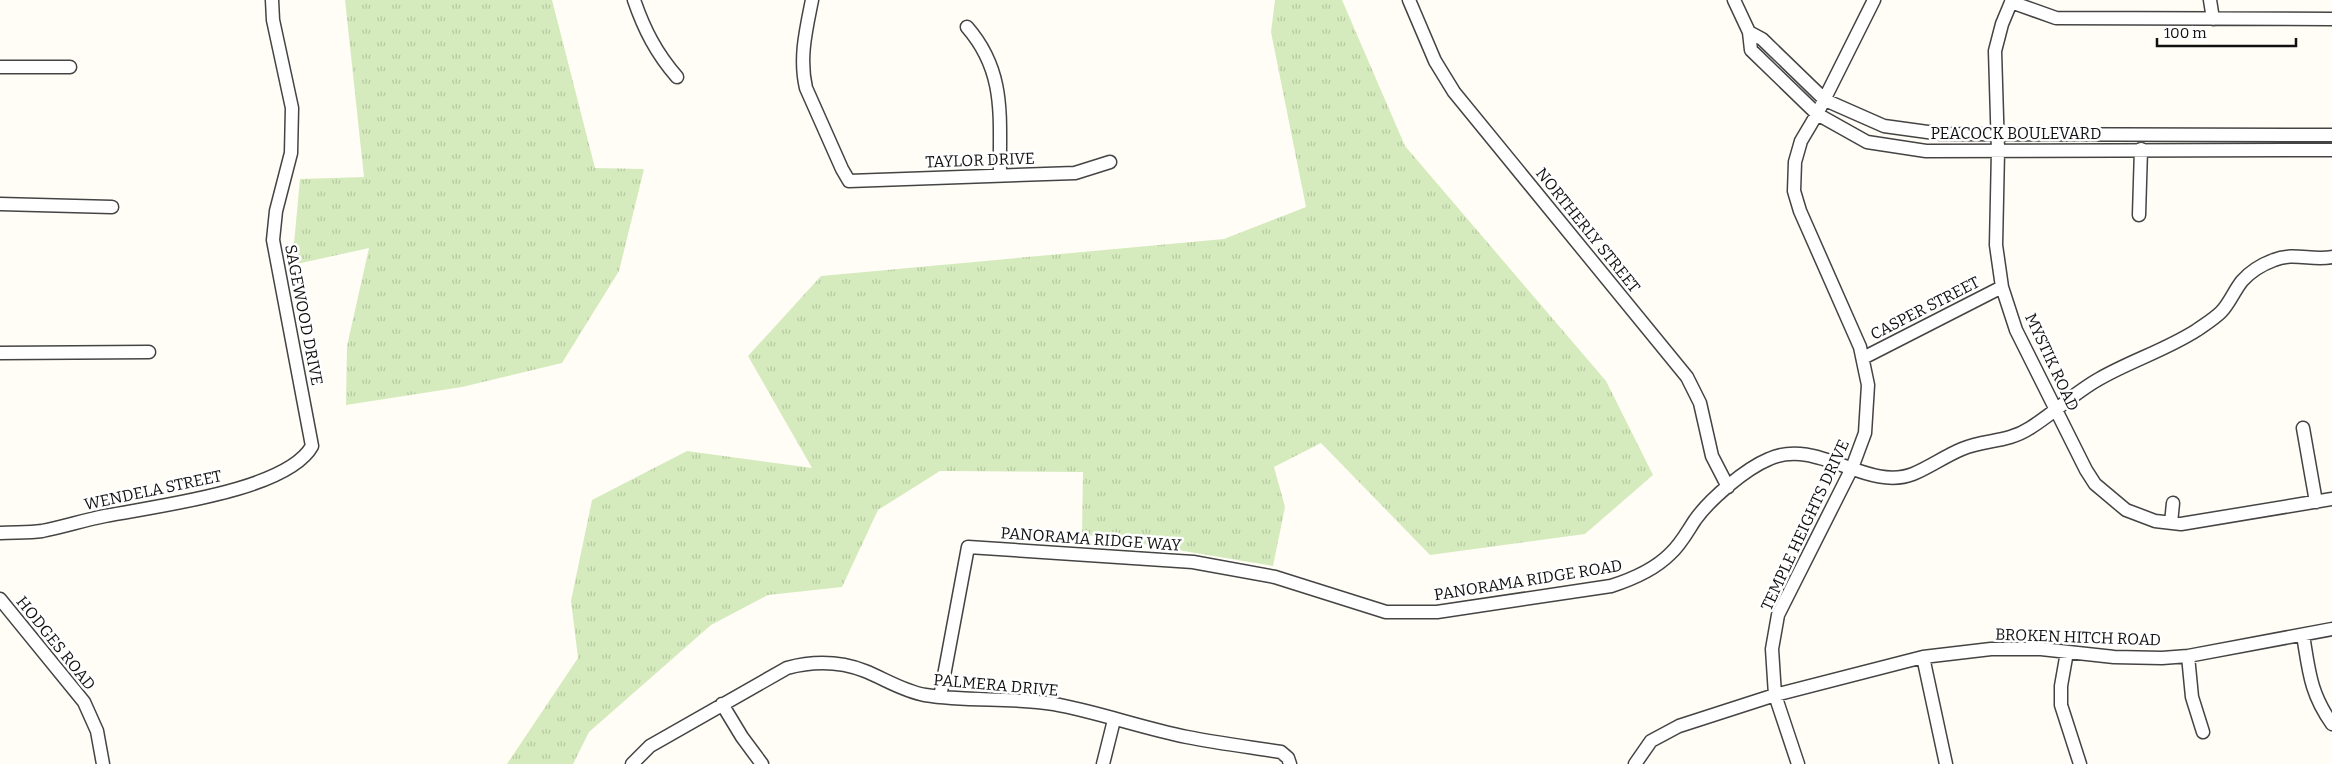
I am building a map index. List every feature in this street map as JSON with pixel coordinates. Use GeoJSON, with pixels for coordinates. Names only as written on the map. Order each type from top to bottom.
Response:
{"type":"FeatureCollection","features":[{"type":"Feature","properties":{"kind":"street","name":"SAGEWOOD DRIVE"},"geometry":{"type":"LineString","coordinates":[[272,0],[273,20],[292,108],[291,153],[276,211],[273,240],[312,446],[306,457]]}},
{"type":"Feature","properties":{"kind":"street"},"geometry":{"type":"LineString","coordinates":[[634,0],[651,43],[677,77]]}},
{"type":"Feature","properties":{"kind":"street","name":"TAYLOR DRIVE"},"geometry":{"type":"LineString","coordinates":[[812,0],[802,54],[803,74],[806,88],[842,170],[849,181],[1075,173],[1110,162]]}},
{"type":"Feature","properties":{"kind":"street","name":"NORTHERLY STREET"},"geometry":{"type":"LineString","coordinates":[[1409,0],[1435,61],[1454,92],[1687,377],[1700,403],[1712,456],[1728,487]]}},
{"type":"Feature","properties":{"kind":"street","name":"PEACOCK BOULEVARD"},"geometry":{"type":"LineString","coordinates":[[1734,0],[1749,32],[1751,50],[1817,114],[1867,142],[1926,151],[2332,150]]}},
{"type":"Feature","properties":{"kind":"street","name":"TEMPLE HEIGHTS DRIVE"},"geometry":{"type":"LineString","coordinates":[[1798,764],[1775,694],[1772,649],[1778,615],[1852,468],[1865,433],[1868,384],[1863,358],[1800,211],[1794,191],[1795,162],[1799,148],[1874,0]]}},
{"type":"Feature","properties":{"kind":"street"},"geometry":{"type":"LineString","coordinates":[[2210,0],[2213,19]]}},
{"type":"Feature","properties":{"kind":"street"},"geometry":{"type":"LineString","coordinates":[[2012,1],[2056,18],[2332,19]]}},
{"type":"Feature","properties":{"kind":"street","name":"MYSTIK ROAD"},"geometry":{"type":"LineString","coordinates":[[2012,1],[2002,24],[1995,51],[1998,151],[1996,246],[2002,287],[2016,330],[2095,484],[2126,510],[2155,521],[2181,524],[2332,499]]}},
{"type":"Feature","properties":{"kind":"street"},"geometry":{"type":"LineString","coordinates":[[967,27],[986,52],[993,68],[999,109],[1000,175]]}},
{"type":"Feature","properties":{"kind":"street","name":"PEACOCK BOULEVARD"},"geometry":{"type":"LineString","coordinates":[[1749,32],[1762,39],[1825,100],[1884,126],[1942,134],[2332,135]]}},
{"type":"Feature","properties":{"kind":"street"},"geometry":{"type":"LineString","coordinates":[[0,67],[70,67]]}},
{"type":"Feature","properties":{"kind":"street"},"geometry":{"type":"LineString","coordinates":[[2139,216],[2141,149]]}},
{"type":"Feature","properties":{"kind":"street"},"geometry":{"type":"LineString","coordinates":[[0,204],[112,207]]}},
{"type":"Feature","properties":{"kind":"street","name":"PANORAMA RIDGE ROAD"},"geometry":{"type":"LineString","coordinates":[[1275,577],[1386,612],[1437,612],[1611,586],[1636,578],[1669,556],[1680,544],[1696,519],[1728,487],[1742,475],[1770,458],[1798,454],[1814,455],[1883,477],[1911,475],[1963,448],[1979,443],[1996,442],[2030,429],[2097,380],[2196,331],[2221,312],[2243,280],[2275,259],[2291,255],[2332,257]]}},
{"type":"Feature","properties":{"kind":"street","name":"CASPER STREET"},"geometry":{"type":"LineString","coordinates":[[1863,358],[2002,287]]}},
{"type":"Feature","properties":{"kind":"street"},"geometry":{"type":"LineString","coordinates":[[0,353],[149,352]]}},
{"type":"Feature","properties":{"kind":"street"},"geometry":{"type":"LineString","coordinates":[[2303,428],[2316,502]]}},
{"type":"Feature","properties":{"kind":"street","name":"WENDELA STREET"},"geometry":{"type":"LineString","coordinates":[[0,533],[40,531],[102,516],[178,503],[256,482],[277,474],[306,457]]}},
{"type":"Feature","properties":{"kind":"street"},"geometry":{"type":"LineString","coordinates":[[2171,523],[2173,503]]}},
{"type":"Feature","properties":{"kind":"street","name":"PANORAMA RIDGE WAY"},"geometry":{"type":"LineString","coordinates":[[940,697],[968,547],[1193,562],[1275,577]]}},
{"type":"Feature","properties":{"kind":"street","name":"HODGES ROAD"},"geometry":{"type":"LineString","coordinates":[[0,599],[84,702],[97,731],[103,764]]}},
{"type":"Feature","properties":{"kind":"street","name":"BROKEN HITCH ROAD"},"geometry":{"type":"LineString","coordinates":[[1635,764],[1651,741],[1679,726],[1775,694],[1923,657],[1990,649],[2041,649],[2114,657],[2188,656],[2332,629]]}},
{"type":"Feature","properties":{"kind":"street"},"geometry":{"type":"LineString","coordinates":[[2304,635],[2312,688],[2320,706],[2332,724]]}},
{"type":"Feature","properties":{"kind":"street"},"geometry":{"type":"LineString","coordinates":[[2067,652],[2061,686],[2061,705],[2080,764]]}},
{"type":"Feature","properties":{"kind":"street"},"geometry":{"type":"LineString","coordinates":[[2188,656],[2192,697],[2203,732]]}},
{"type":"Feature","properties":{"kind":"street"},"geometry":{"type":"LineString","coordinates":[[1923,657],[1946,764]]}},
{"type":"Feature","properties":{"kind":"street","name":"PALMERA DRIVE"},"geometry":{"type":"LineString","coordinates":[[632,764],[650,746],[787,668],[835,662],[864,670],[900,688],[923,695],[967,700],[1003,699],[1054,704],[1187,737],[1280,752],[1288,758],[1290,764]]}},
{"type":"Feature","properties":{"kind":"street"},"geometry":{"type":"LineString","coordinates":[[722,704],[742,737],[762,764]]}},
{"type":"Feature","properties":{"kind":"street"},"geometry":{"type":"LineString","coordinates":[[1103,764],[1114,720]]}},
{"type":"Feature","properties":{"kind":"green space"},"geometry":{"type":"Polygon","coordinates":[[[345,0],[552,0],[595,168],[644,169],[619,271],[562,363],[462,387],[346,405],[347,346],[369,248],[292,265],[300,179],[364,177],[345,0]]]}},
{"type":"Feature","properties":{"kind":"green space"},"geometry":{"type":"Polygon","coordinates":[[[1275,0],[1342,0],[1405,146],[1606,381],[1653,475],[1585,534],[1430,555],[1321,443],[1274,467],[1285,507],[1273,566],[1082,534],[1083,472],[940,471],[878,510],[842,587],[768,595],[711,625],[589,732],[573,764],[507,764],[578,658],[571,601],[592,500],[687,451],[812,468],[748,356],[821,276],[1224,239],[1306,207],[1271,32],[1275,0]]]}}]}
